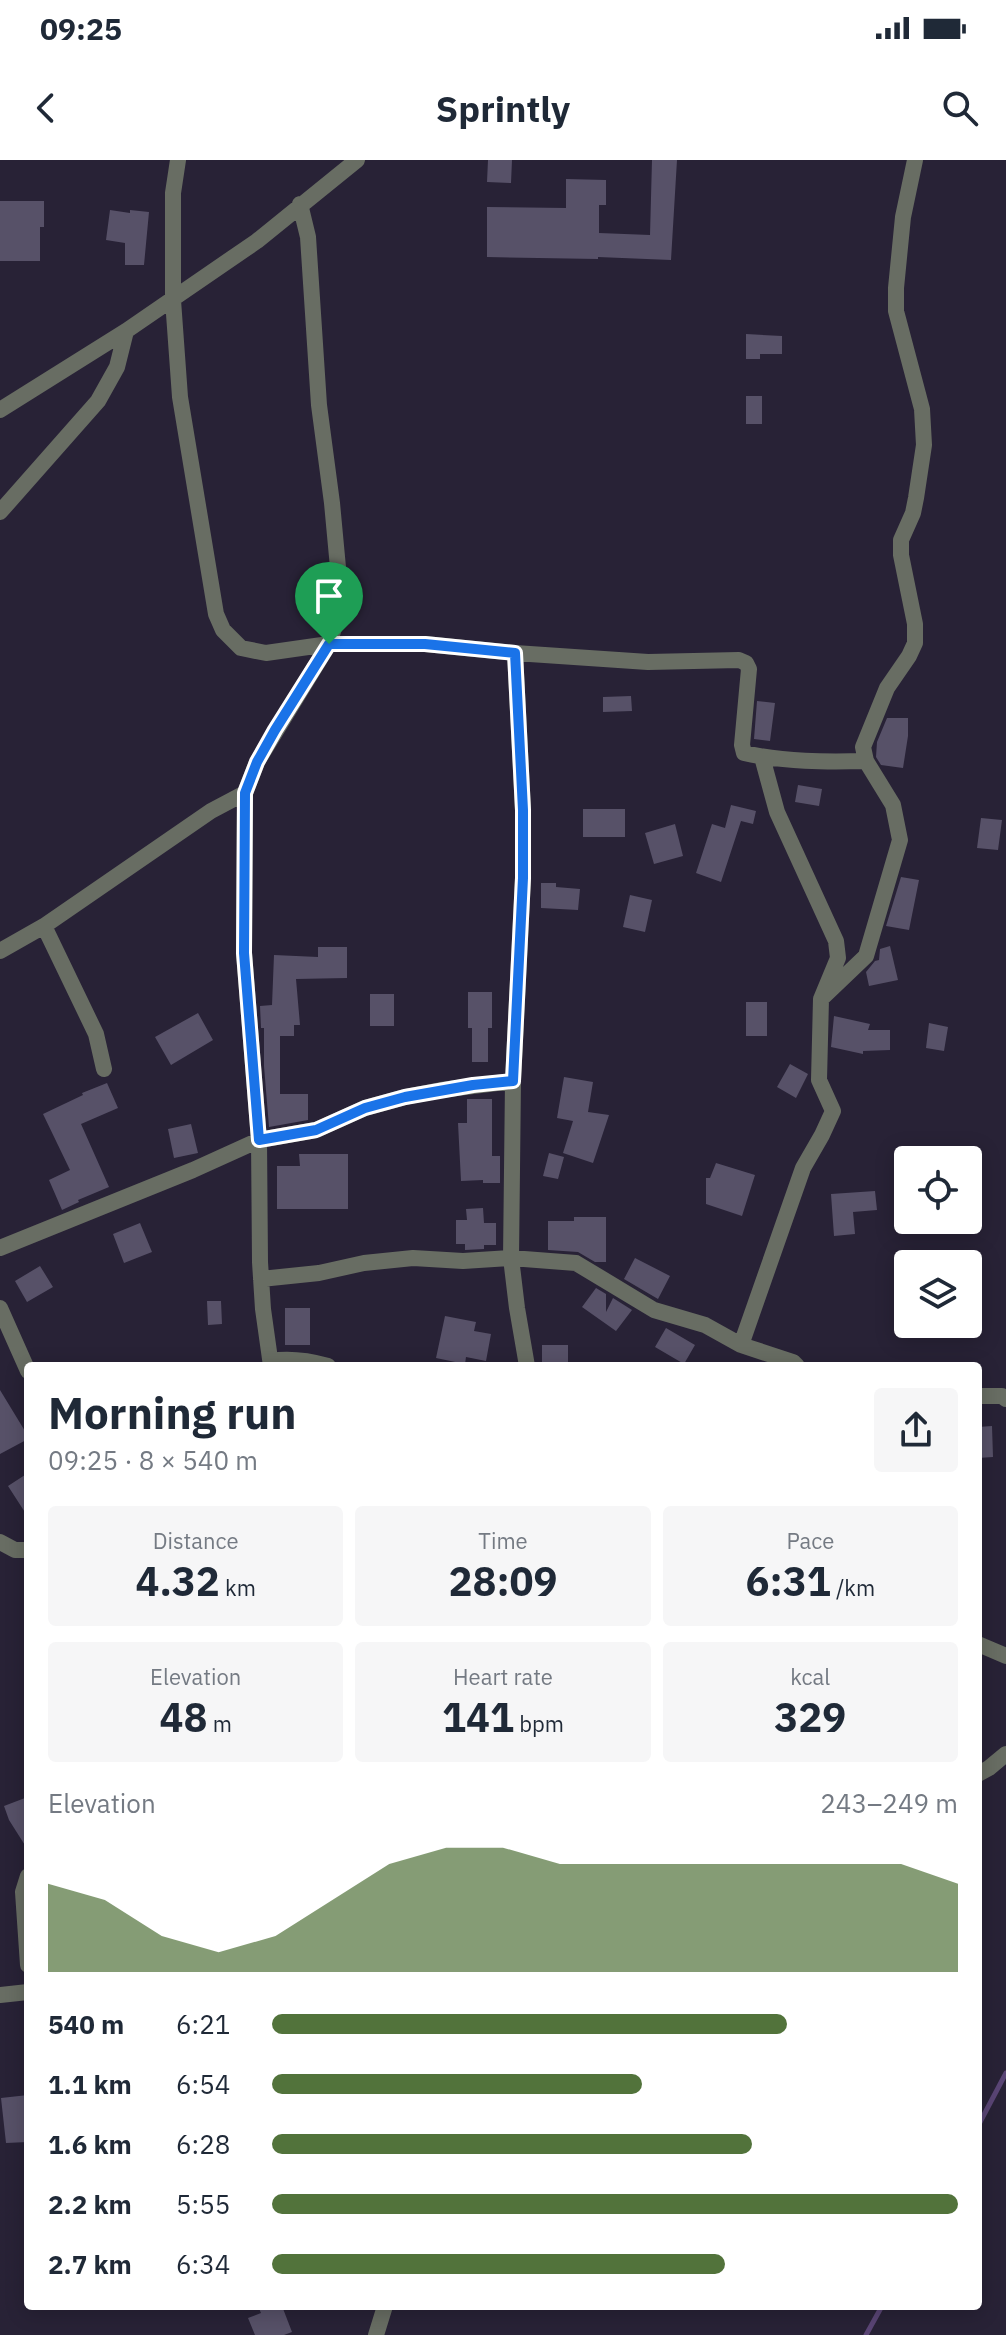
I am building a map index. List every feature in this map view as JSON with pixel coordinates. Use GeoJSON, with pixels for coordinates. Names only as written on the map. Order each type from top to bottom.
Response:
{"type":"FeatureCollection","features":[{"type":"Feature","properties":{"kind":"street"},"geometry":{"type":"LineString","coordinates":[[178,160],[173,193],[173,300],[180,397],[216,614],[223,630],[241,648],[266,653],[329,644],[425,644],[648,662],[742,660],[749,666],[742,745],[744,753],[835,762],[866,761]]}},
{"type":"Feature","properties":{"kind":"street"},"geometry":{"type":"LineString","coordinates":[[0,410],[173,300],[257,241],[357,160]]}},
{"type":"Feature","properties":{"kind":"street"},"geometry":{"type":"LineString","coordinates":[[821,999],[866,956],[900,840],[893,805],[863,754],[864,741],[887,688],[915,643],[915,624],[901,555],[901,540],[913,513],[924,445],[922,409],[896,311],[896,288],[903,217],[915,160]]}},
{"type":"Feature","properties":{"kind":"street"},"geometry":{"type":"LineString","coordinates":[[271,1362],[261,1279],[259,1140],[244,953],[245,793],[257,762],[275,730],[329,644],[336,622],[340,589],[319,405],[308,237],[300,204]]}},
{"type":"Feature","properties":{"kind":"street"},"geometry":{"type":"LineString","coordinates":[[0,512],[98,401],[117,367],[126,331]]}},
{"type":"Feature","properties":{"kind":"street"},"geometry":{"type":"LineString","coordinates":[[515,653],[523,810],[523,878],[513,1081],[511,1258],[526,1362]]}},
{"type":"Feature","properties":{"kind":"street"},"geometry":{"type":"LineString","coordinates":[[741,1345],[803,1168],[833,1111],[819,1080],[821,999],[838,958],[836,941],[777,812],[762,757]]}},
{"type":"Feature","properties":{"kind":"street"},"geometry":{"type":"LineString","coordinates":[[0,951],[44,926],[176,834],[245,793]]}},
{"type":"Feature","properties":{"kind":"street"},"geometry":{"type":"LineString","coordinates":[[44,926],[96,1034],[104,1069]]}},
{"type":"Feature","properties":{"kind":"street"},"geometry":{"type":"LineString","coordinates":[[0,1248],[259,1140],[316,1130],[365,1108],[405,1097],[513,1081]]}},
{"type":"Feature","properties":{"kind":"street"},"geometry":{"type":"LineString","coordinates":[[261,1279],[413,1258],[463,1261],[511,1258],[576,1263],[654,1310],[705,1325],[741,1345],[793,1362]]}},
{"type":"Feature","properties":{"kind":"street"},"geometry":{"type":"LineString","coordinates":[[0,1308],[24,1362]]}},
{"type":"Feature","properties":{"kind":"street"},"geometry":{"type":"LineString","coordinates":[[275,1362],[282,1359],[313,1362]]}},
{"type":"Feature","properties":{"kind":"street"},"geometry":{"type":"LineString","coordinates":[[982,1396],[1002,1396],[1006,1399]]}},
{"type":"Feature","properties":{"kind":"street"},"geometry":{"type":"LineString","coordinates":[[0,1542],[15,1550],[24,1550]]}},
{"type":"Feature","properties":{"kind":"street"},"geometry":{"type":"LineString","coordinates":[[982,1646],[1006,1656]]}},
{"type":"Feature","properties":{"kind":"street"},"geometry":{"type":"LineString","coordinates":[[982,1772],[1006,1754]]}},
{"type":"Feature","properties":{"kind":"street"},"geometry":{"type":"LineString","coordinates":[[0,1995],[24,1992]]}},
{"type":"Feature","properties":{"kind":"street"},"geometry":{"type":"LineString","coordinates":[[376,2335],[384,2310]]}},
{"type":"Feature","properties":{"kind":"building"},"geometry":{"type":"Polygon","coordinates":[[[488,160],[512,160],[511,183],[487,182],[488,160]]]}},
{"type":"Feature","properties":{"kind":"building"},"geometry":{"type":"Polygon","coordinates":[[[652,160],[677,160],[671,260],[487,257],[487,207],[566,208],[566,179],[606,180],[606,205],[599,205],[599,233],[650,235],[652,160]]]}},
{"type":"Feature","properties":{"kind":"building"},"geometry":{"type":"Polygon","coordinates":[[[0,201],[44,201],[40,261],[0,261],[0,201]]]}},
{"type":"Feature","properties":{"kind":"building"},"geometry":{"type":"Polygon","coordinates":[[[110,210],[149,212],[144,265],[125,265],[125,243],[106,240],[110,210]]]}},
{"type":"Feature","properties":{"kind":"building"},"geometry":{"type":"Polygon","coordinates":[[[746,334],[782,336],[782,354],[760,354],[760,359],[746,359],[746,334]]]}},
{"type":"Feature","properties":{"kind":"building"},"geometry":{"type":"Polygon","coordinates":[[[746,396],[762,396],[762,424],[746,424],[746,396]]]}},
{"type":"Feature","properties":{"kind":"building"},"geometry":{"type":"Polygon","coordinates":[[[631,696],[632,711],[603,712],[603,697],[631,696]]]}},
{"type":"Feature","properties":{"kind":"building"},"geometry":{"type":"Polygon","coordinates":[[[757,701],[775,703],[770,741],[754,739],[757,701]]]}},
{"type":"Feature","properties":{"kind":"building"},"geometry":{"type":"Polygon","coordinates":[[[887,718],[908,718],[903,768],[881,765],[876,757],[877,742],[887,718]]]}},
{"type":"Feature","properties":{"kind":"building"},"geometry":{"type":"Polygon","coordinates":[[[798,785],[822,789],[819,806],[795,802],[798,785]]]}},
{"type":"Feature","properties":{"kind":"building"},"geometry":{"type":"Polygon","coordinates":[[[731,805],[756,811],[753,824],[741,821],[721,882],[696,873],[712,824],[725,828],[731,805]]]}},
{"type":"Feature","properties":{"kind":"building"},"geometry":{"type":"Polygon","coordinates":[[[583,809],[625,809],[625,837],[583,837],[583,809]]]}},
{"type":"Feature","properties":{"kind":"building"},"geometry":{"type":"Polygon","coordinates":[[[981,818],[1002,820],[998,850],[977,848],[981,818]]]}},
{"type":"Feature","properties":{"kind":"building"},"geometry":{"type":"Polygon","coordinates":[[[675,824],[683,856],[654,864],[645,833],[675,824]]]}},
{"type":"Feature","properties":{"kind":"building"},"geometry":{"type":"Polygon","coordinates":[[[901,877],[919,880],[909,930],[886,926],[901,877]]]}},
{"type":"Feature","properties":{"kind":"building"},"geometry":{"type":"Polygon","coordinates":[[[541,883],[580,889],[578,910],[541,908],[541,883]]]}},
{"type":"Feature","properties":{"kind":"building"},"geometry":{"type":"Polygon","coordinates":[[[630,895],[652,900],[645,932],[623,927],[630,895]]]}},
{"type":"Feature","properties":{"kind":"building"},"geometry":{"type":"Polygon","coordinates":[[[890,946],[898,980],[869,986],[866,972],[879,960],[880,949],[890,946]]]}},
{"type":"Feature","properties":{"kind":"building"},"geometry":{"type":"Polygon","coordinates":[[[318,947],[347,947],[347,978],[296,979],[300,1025],[294,1025],[294,1036],[280,1036],[280,1094],[308,1094],[308,1120],[269,1127],[260,1006],[272,1005],[274,955],[318,957],[318,947]]]}},
{"type":"Feature","properties":{"kind":"building"},"geometry":{"type":"Polygon","coordinates":[[[468,992],[492,992],[488,1062],[472,1062],[468,992]]]}},
{"type":"Feature","properties":{"kind":"building"},"geometry":{"type":"Polygon","coordinates":[[[370,994],[394,994],[394,1026],[370,1026],[370,994]]]}},
{"type":"Feature","properties":{"kind":"building"},"geometry":{"type":"Polygon","coordinates":[[[746,1002],[767,1002],[767,1036],[746,1036],[746,1002]]]}},
{"type":"Feature","properties":{"kind":"building"},"geometry":{"type":"Polygon","coordinates":[[[198,1013],[213,1040],[171,1065],[155,1037],[198,1013]]]}},
{"type":"Feature","properties":{"kind":"building"},"geometry":{"type":"Polygon","coordinates":[[[834,1016],[870,1024],[868,1030],[890,1030],[890,1050],[863,1051],[863,1054],[831,1047],[834,1016]]]}},
{"type":"Feature","properties":{"kind":"building"},"geometry":{"type":"Polygon","coordinates":[[[929,1023],[948,1027],[944,1051],[926,1048],[929,1023]]]}},
{"type":"Feature","properties":{"kind":"building"},"geometry":{"type":"Polygon","coordinates":[[[790,1064],[808,1074],[796,1098],[777,1087],[790,1064]]]}},
{"type":"Feature","properties":{"kind":"building"},"geometry":{"type":"Polygon","coordinates":[[[564,1077],[593,1082],[588,1112],[609,1115],[593,1163],[563,1153],[573,1121],[557,1118],[564,1077]]]}},
{"type":"Feature","properties":{"kind":"building"},"geometry":{"type":"Polygon","coordinates":[[[107,1083],[118,1108],[81,1124],[109,1187],[62,1210],[49,1180],[70,1170],[43,1114],[107,1083]]]}},
{"type":"Feature","properties":{"kind":"building"},"geometry":{"type":"Polygon","coordinates":[[[467,1099],[492,1099],[492,1156],[500,1156],[500,1183],[461,1181],[458,1123],[467,1123],[467,1099]]]}},
{"type":"Feature","properties":{"kind":"building"},"geometry":{"type":"Polygon","coordinates":[[[191,1124],[198,1153],[174,1158],[168,1129],[191,1124]]]}},
{"type":"Feature","properties":{"kind":"building"},"geometry":{"type":"Polygon","coordinates":[[[549,1153],[564,1157],[558,1179],[543,1176],[549,1153]]]}},
{"type":"Feature","properties":{"kind":"building"},"geometry":{"type":"Polygon","coordinates":[[[299,1154],[348,1154],[348,1209],[277,1209],[277,1166],[300,1166],[299,1154]]]}},
{"type":"Feature","properties":{"kind":"building"},"geometry":{"type":"Polygon","coordinates":[[[716,1163],[755,1175],[742,1216],[706,1204],[706,1178],[710,1178],[716,1163]]]}},
{"type":"Feature","properties":{"kind":"building"},"geometry":{"type":"Polygon","coordinates":[[[875,1191],[877,1210],[853,1212],[855,1234],[834,1236],[831,1194],[875,1191]]]}},
{"type":"Feature","properties":{"kind":"building"},"geometry":{"type":"Polygon","coordinates":[[[483,1208],[484,1223],[496,1223],[496,1245],[465,1250],[465,1244],[456,1244],[456,1220],[467,1220],[466,1209],[483,1208]]]}},
{"type":"Feature","properties":{"kind":"building"},"geometry":{"type":"Polygon","coordinates":[[[574,1217],[606,1217],[606,1262],[595,1262],[578,1252],[548,1250],[548,1221],[574,1221],[574,1217]]]}},
{"type":"Feature","properties":{"kind":"building"},"geometry":{"type":"Polygon","coordinates":[[[140,1223],[152,1252],[124,1263],[113,1234],[140,1223]]]}},
{"type":"Feature","properties":{"kind":"building"},"geometry":{"type":"Polygon","coordinates":[[[635,1258],[670,1276],[658,1299],[624,1279],[635,1258]]]}},
{"type":"Feature","properties":{"kind":"building"},"geometry":{"type":"Polygon","coordinates":[[[40,1266],[53,1287],[27,1302],[15,1281],[40,1266]]]}},
{"type":"Feature","properties":{"kind":"building"},"geometry":{"type":"Polygon","coordinates":[[[596,1288],[606,1294],[606,1312],[613,1298],[632,1310],[616,1331],[582,1307],[596,1288]]]}},
{"type":"Feature","properties":{"kind":"building"},"geometry":{"type":"Polygon","coordinates":[[[207,1301],[221,1301],[222,1324],[208,1325],[207,1301]]]}},
{"type":"Feature","properties":{"kind":"building"},"geometry":{"type":"Polygon","coordinates":[[[285,1308],[310,1308],[310,1345],[285,1345],[285,1308]]]}},
{"type":"Feature","properties":{"kind":"building"},"geometry":{"type":"Polygon","coordinates":[[[445,1316],[476,1322],[474,1331],[491,1334],[486,1361],[466,1357],[465,1362],[455,1362],[436,1358],[445,1316]]]}},
{"type":"Feature","properties":{"kind":"building"},"geometry":{"type":"Polygon","coordinates":[[[666,1328],[695,1345],[685,1362],[655,1347],[666,1328]]]}},
{"type":"Feature","properties":{"kind":"building"},"geometry":{"type":"Polygon","coordinates":[[[542,1345],[568,1345],[568,1362],[542,1362],[542,1345]]]}},
{"type":"Feature","properties":{"kind":"building"},"geometry":{"type":"Polygon","coordinates":[[[0,1390],[24,1429],[24,1441],[0,1454],[0,1390]]]}},
{"type":"Feature","properties":{"kind":"building"},"geometry":{"type":"Polygon","coordinates":[[[992,1426],[993,1457],[982,1458],[982,1427],[992,1426]]]}},
{"type":"Feature","properties":{"kind":"building"},"geometry":{"type":"Polygon","coordinates":[[[24,1476],[24,1511],[8,1486],[24,1476]]]}},
{"type":"Feature","properties":{"kind":"building"},"geometry":{"type":"Polygon","coordinates":[[[24,1798],[24,1844],[9,1820],[4,1806],[24,1798]]]}},
{"type":"Feature","properties":{"kind":"building"},"geometry":{"type":"Polygon","coordinates":[[[24,2095],[24,2142],[6,2143],[1,2098],[24,2095]]]}},
{"type":"Feature","properties":{"kind":"building"},"geometry":{"type":"Polygon","coordinates":[[[260,2310],[284,2310],[292,2332],[255,2335],[248,2318],[261,2313],[260,2310]]]}},
{"type":"Feature","properties":{"kind":"waterway"},"geometry":{"type":"LineString","coordinates":[[982,2118],[1006,2073]]}},
{"type":"Feature","properties":{"kind":"waterway"},"geometry":{"type":"LineString","coordinates":[[866,2335],[880,2310]]}},
{"type":"Feature","properties":{"kind":"route"},"geometry":{"type":"LineString","coordinates":[[329,644],[425,644],[515,653],[523,810],[523,878],[513,1081],[405,1097],[365,1108],[316,1130],[259,1140],[244,953],[245,793],[257,762],[275,730],[329,644]]}}]}
